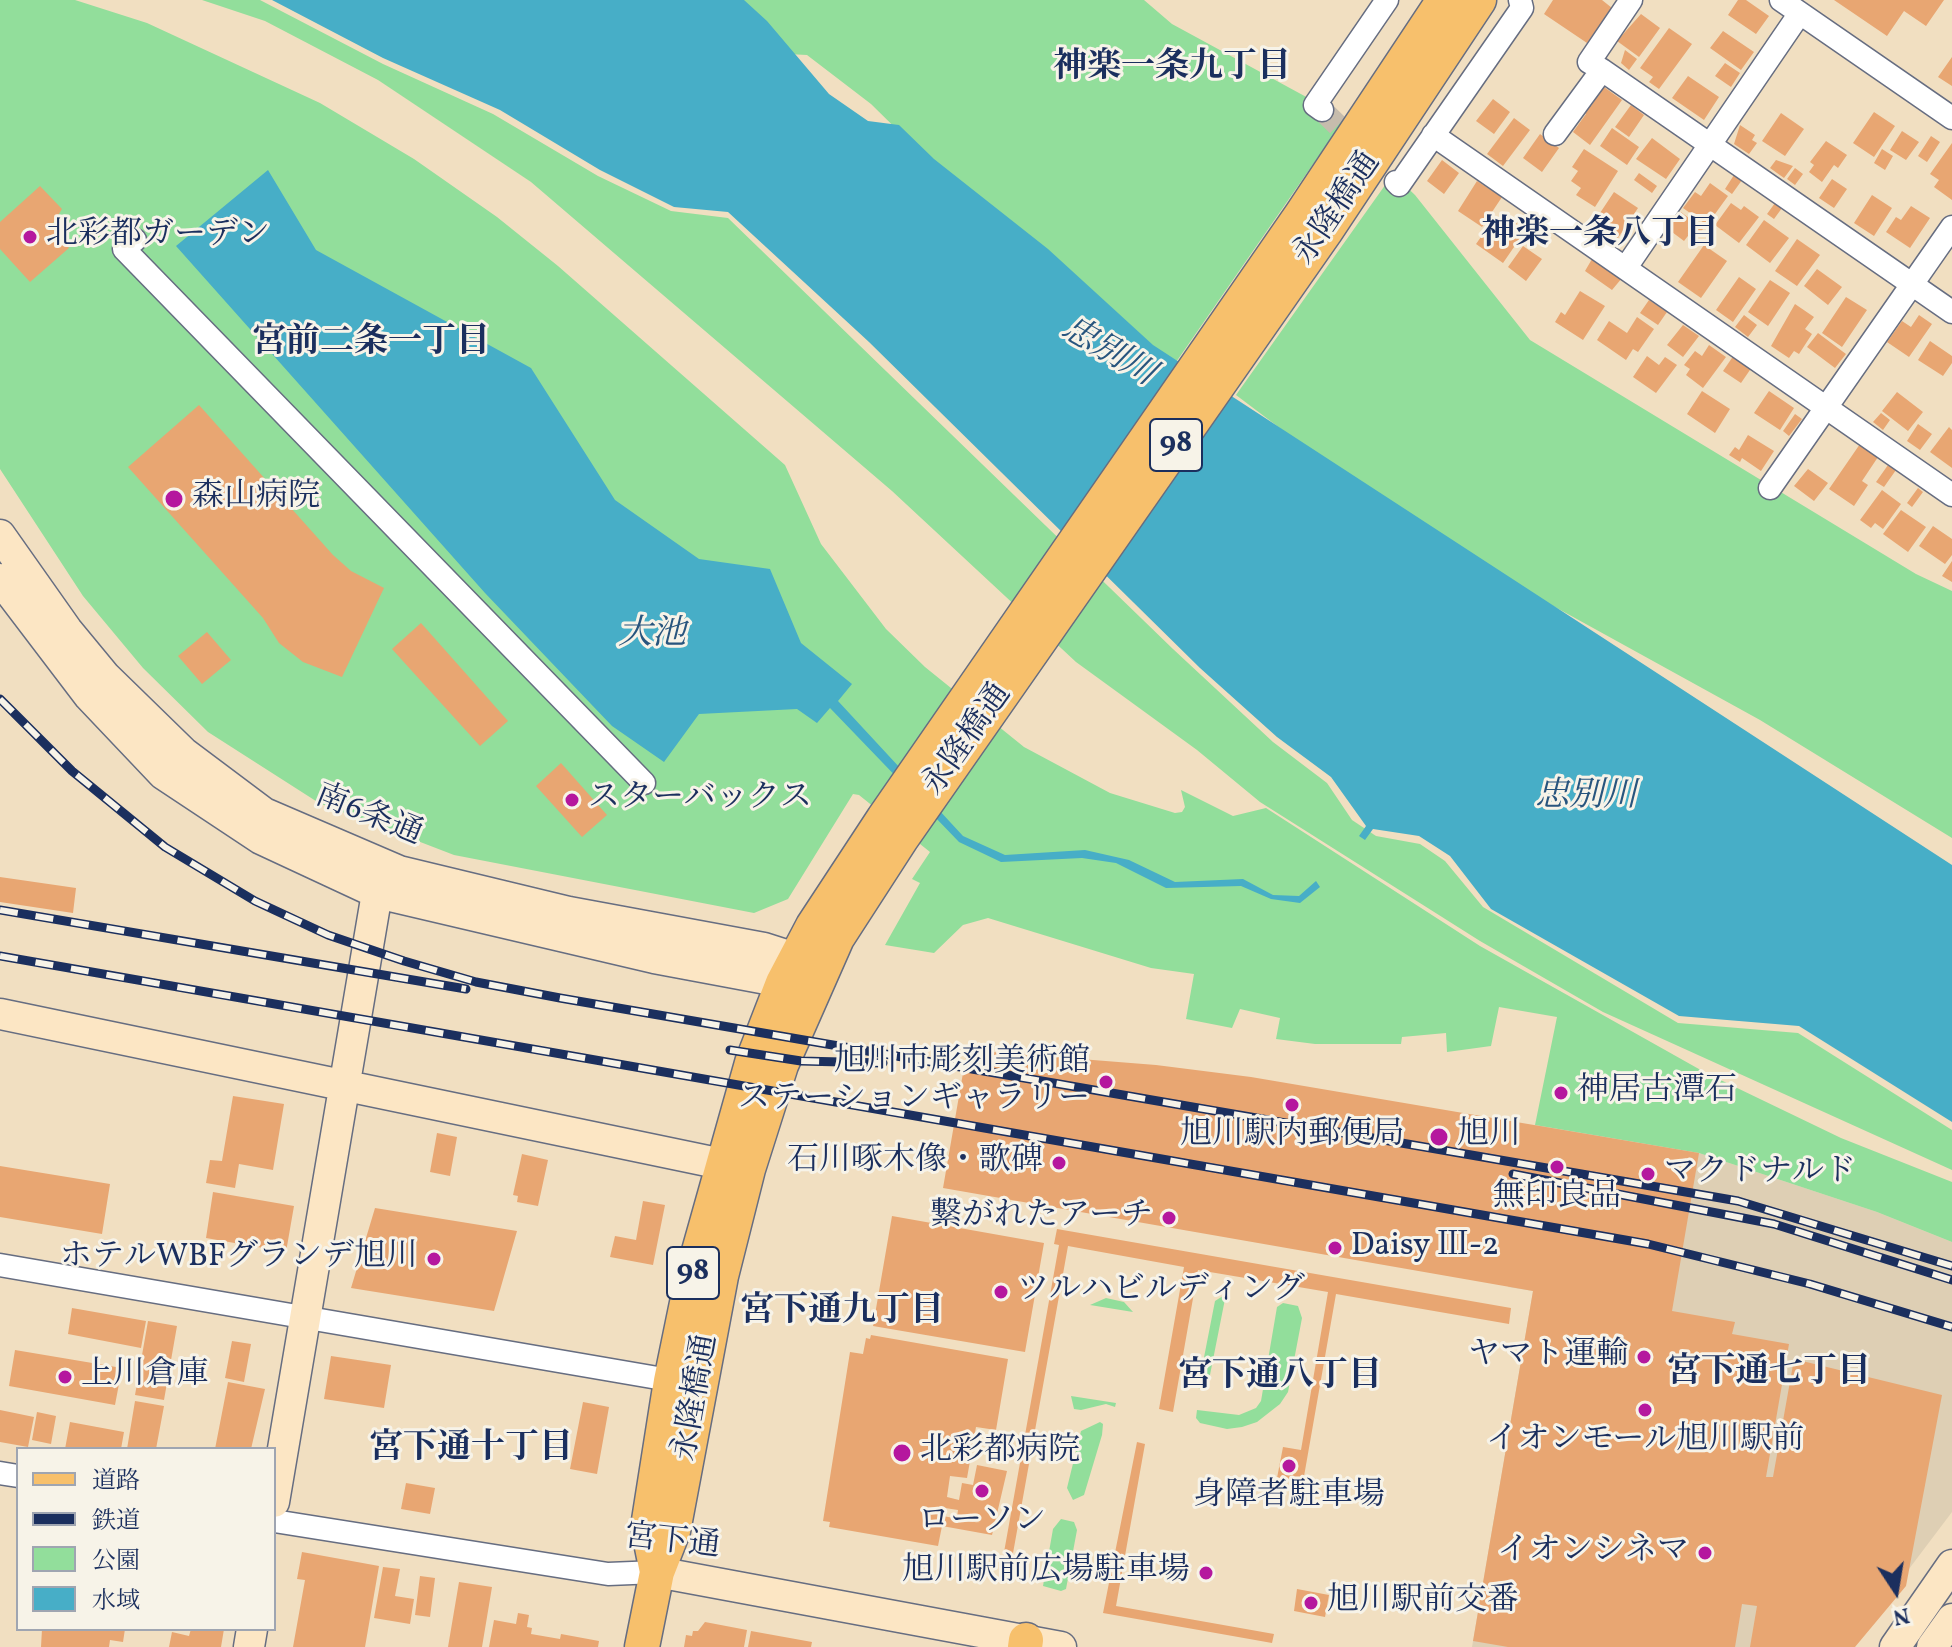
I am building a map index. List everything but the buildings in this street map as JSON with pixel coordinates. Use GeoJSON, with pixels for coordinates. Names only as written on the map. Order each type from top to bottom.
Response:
{"type":"FeatureCollection","features":[{"type":"Feature","properties":{"kind":"main road","name":"永隆橋通"},"geometry":{"type":"LineString","coordinates":[[1313,223],[1444,0]]}},
{"type":"Feature","properties":{"kind":"main road","name":"永隆橋通"},"geometry":{"type":"LineString","coordinates":[[642,1647],[657,1572],[648,1527],[686,1383],[694,1269],[734,1167],[752,1063],[804,973],[845,921],[892,829],[1313,223],[1479,0]]}},
{"type":"Feature","properties":{"kind":"street"},"geometry":{"type":"LineString","coordinates":[[1322,110],[1315,105],[1387,0]]}},
{"type":"Feature","properties":{"kind":"street"},"geometry":{"type":"LineString","coordinates":[[1396,182],[1399,185],[1522,8],[1520,0]]}},
{"type":"Feature","properties":{"kind":"street"},"geometry":{"type":"LineString","coordinates":[[1631,0],[1589,62],[1952,312]]}},
{"type":"Feature","properties":{"kind":"street"},"geometry":{"type":"LineString","coordinates":[[1781,0],[1952,118]]}},
{"type":"Feature","properties":{"kind":"street"},"geometry":{"type":"LineString","coordinates":[[1627,266],[1800,13]]}},
{"type":"Feature","properties":{"kind":"street"},"geometry":{"type":"LineString","coordinates":[[1555,134],[1602,70]]}},
{"type":"Feature","properties":{"kind":"street"},"geometry":{"type":"LineString","coordinates":[[1433,135],[1627,266],[1825,409],[1952,495]]}},
{"type":"Feature","properties":{"kind":"street"},"geometry":{"type":"LineString","coordinates":[[1770,488],[1952,227]]}},
{"type":"Feature","properties":{"kind":"street"},"geometry":{"type":"LineString","coordinates":[[135,240],[124,249],[644,783]]}},
{"type":"Feature","properties":{"kind":"street","name":"南6条通"},"geometry":{"type":"LineString","coordinates":[[0,535],[67,630],[105,676],[184,753],[264,813],[399,871],[804,973]]}},
{"type":"Feature","properties":{"kind":"street","name":"南6条通"},"geometry":{"type":"LineString","coordinates":[[0,579],[89,696],[163,774],[261,839],[377,893],[654,958],[804,973]]}},
{"type":"Feature","properties":{"kind":"street"},"geometry":{"type":"LineString","coordinates":[[276,1491],[377,893]]}},
{"type":"Feature","properties":{"kind":"street"},"geometry":{"type":"LineString","coordinates":[[0,1014],[734,1167]]}},
{"type":"Feature","properties":{"kind":"street"},"geometry":{"type":"LineString","coordinates":[[0,1265],[686,1383]]}},
{"type":"Feature","properties":{"kind":"street","name":"宮下通"},"geometry":{"type":"LineString","coordinates":[[276,1521],[608,1574],[657,1572],[1025,1644],[1061,1647]]}},
{"type":"Feature","properties":{"kind":"street"},"geometry":{"type":"LineString","coordinates":[[1895,1647],[1952,1565]]}},
{"type":"Feature","properties":{"kind":"street"},"geometry":{"type":"LineString","coordinates":[[1932,1647],[1952,1619]]}},
{"type":"Feature","properties":{"kind":"shaded area"},"geometry":{"type":"Polygon","coordinates":[[[1535,1125],[1699,1153],[1877,1212],[1952,1242],[1952,1512],[1850,1647],[1472,1647],[1533,1291],[1508,1287],[1535,1125]]]}},
{"type":"Feature","properties":{"kind":"green space"},"geometry":{"type":"Polygon","coordinates":[[[0,0],[75,0],[147,23],[320,103],[414,159],[497,217],[558,266],[785,465],[821,544],[886,629],[925,667],[1024,747],[1110,793],[1175,813],[1182,812],[1185,807],[1181,790],[1233,816],[1266,808],[1480,946],[1706,1073],[1841,1138],[1952,1182],[1952,1242],[1877,1212],[1699,1153],[1535,1125],[1557,1017],[1499,1007],[1491,1046],[1447,1052],[1446,1033],[1402,1037],[1401,1044],[1315,1044],[1276,1039],[1280,1018],[1240,1009],[1232,1028],[1186,1019],[1194,974],[1151,968],[988,918],[963,925],[934,953],[885,945],[920,883],[912,879],[930,852],[859,795],[853,794],[788,899],[754,913],[454,855],[319,803],[208,732],[143,668],[83,596],[0,469],[0,0]]]}},
{"type":"Feature","properties":{"kind":"green space"},"geometry":{"type":"Polygon","coordinates":[[[202,0],[260,0],[383,64],[493,114],[598,176],[671,211],[728,218],[1173,649],[1273,742],[1327,783],[1352,820],[1376,836],[1420,844],[1445,861],[1483,907],[1678,1023],[1798,1033],[1952,1130],[1952,1170],[1603,1012],[1480,941],[1260,802],[1197,750],[1076,662],[892,491],[531,182],[378,80],[265,21],[202,0]]]}},
{"type":"Feature","properties":{"kind":"green space"},"geometry":{"type":"Polygon","coordinates":[[[698,0],[1144,0],[1172,24],[1345,118],[1174,365],[932,164],[871,104],[807,55],[767,53],[698,0]]]}},
{"type":"Feature","properties":{"kind":"green space"},"geometry":{"type":"Polygon","coordinates":[[[1393,174],[1415,195],[1530,340],[1916,574],[1952,591],[1952,838],[1760,720],[1526,591],[1354,484],[1236,395],[1393,174]]]}},
{"type":"Feature","properties":{"kind":"green space"},"geometry":{"type":"Polygon","coordinates":[[[1226,1294],[1207,1390],[1198,1388],[1215,1301],[1226,1294]]]}},
{"type":"Feature","properties":{"kind":"green space"},"geometry":{"type":"Polygon","coordinates":[[[1106,1298],[1124,1302],[1133,1312],[1090,1305],[1106,1298]]]}},
{"type":"Feature","properties":{"kind":"green space"},"geometry":{"type":"Polygon","coordinates":[[[1283,1303],[1298,1306],[1302,1318],[1288,1392],[1280,1404],[1257,1422],[1242,1427],[1227,1429],[1200,1423],[1196,1418],[1197,1410],[1239,1415],[1256,1408],[1261,1401],[1277,1307],[1283,1303]]]}},
{"type":"Feature","properties":{"kind":"green space"},"geometry":{"type":"Polygon","coordinates":[[[1071,1396],[1116,1403],[1115,1407],[1106,1404],[1074,1409],[1071,1396]]]}},
{"type":"Feature","properties":{"kind":"green space"},"geometry":{"type":"Polygon","coordinates":[[[1100,1422],[1103,1424],[1102,1435],[1084,1495],[1073,1500],[1067,1488],[1081,1431],[1100,1422]]]}},
{"type":"Feature","properties":{"kind":"green space"},"geometry":{"type":"Polygon","coordinates":[[[1061,1519],[1074,1522],[1077,1530],[1066,1589],[1061,1591],[1043,1586],[1053,1529],[1061,1519]]]}},
{"type":"Feature","properties":{"kind":"water","name":"忠別川"},"geometry":{"type":"Polygon","coordinates":[[[272,0],[744,0],[767,21],[829,94],[868,121],[899,125],[934,159],[1048,249],[1153,345],[1952,865],[1952,1122],[1799,1026],[1679,1016],[1491,909],[1450,856],[1419,836],[1373,829],[1365,840],[1359,836],[1366,826],[1331,777],[1277,737],[1200,668],[869,342],[728,212],[674,207],[600,170],[500,110],[383,58],[272,0]]]}},
{"type":"Feature","properties":{"kind":"water","name":"大池"},"geometry":{"type":"Polygon","coordinates":[[[268,170],[316,250],[531,368],[615,500],[699,559],[770,569],[801,643],[852,684],[838,701],[963,836],[1005,855],[1085,850],[1129,860],[1175,882],[1243,879],[1273,895],[1299,896],[1316,881],[1320,887],[1300,903],[1271,899],[1241,886],[1166,888],[1116,863],[1082,858],[1001,862],[959,842],[830,708],[817,723],[797,709],[699,714],[664,762],[612,726],[485,593],[176,246],[268,170]]]}},
{"type":"Feature","properties":{"kind":"tunnel"},"geometry":{"type":"LineString","coordinates":[[1322,110],[1396,182]]}},
{"type":"Feature","properties":{"kind":"railway"},"geometry":{"type":"LineString","coordinates":[[0,699],[72,771],[165,847],[255,901],[328,935],[476,982],[1738,1201],[1952,1266]]}},
{"type":"Feature","properties":{"kind":"railway"},"geometry":{"type":"LineString","coordinates":[[0,910],[466,989]]}},
{"type":"Feature","properties":{"kind":"railway"},"geometry":{"type":"LineString","coordinates":[[0,956],[1648,1244],[1810,1284],[1952,1327]]}},
{"type":"Feature","properties":{"kind":"railway"},"geometry":{"type":"LineString","coordinates":[[730,1050],[801,1061],[883,1063]]}},
{"type":"Feature","properties":{"kind":"railway"},"geometry":{"type":"LineString","coordinates":[[1513,1174],[1774,1224],[1952,1280]]}},
{"type":"Feature","properties":{"kind":"place","name":"北彩都ガーデン"},"geometry":{"type":"Point","coordinates":[30,237]}},
{"type":"Feature","properties":{"kind":"place","name":"森山病院"},"geometry":{"type":"Point","coordinates":[174,499]}},
{"type":"Feature","properties":{"kind":"place","name":"スターバックス"},"geometry":{"type":"Point","coordinates":[572,800]}},
{"type":"Feature","properties":{"kind":"place","name":"旭川市彫刻美術館 ステーションギャラリー"},"geometry":{"type":"Point","coordinates":[1106,1082]}},
{"type":"Feature","properties":{"kind":"place","name":"神居古潭石"},"geometry":{"type":"Point","coordinates":[1561,1093]}},
{"type":"Feature","properties":{"kind":"place","name":"旭川駅内郵便局"},"geometry":{"type":"Point","coordinates":[1292,1105]}},
{"type":"Feature","properties":{"kind":"place","name":"旭川"},"geometry":{"type":"Point","coordinates":[1439,1137]}},
{"type":"Feature","properties":{"kind":"place","name":"石川啄木像・歌碑"},"geometry":{"type":"Point","coordinates":[1059,1163]}},
{"type":"Feature","properties":{"kind":"place","name":"無印良品"},"geometry":{"type":"Point","coordinates":[1557,1167]}},
{"type":"Feature","properties":{"kind":"place","name":"マクドナルド"},"geometry":{"type":"Point","coordinates":[1648,1174]}},
{"type":"Feature","properties":{"kind":"place","name":"繋がれたアーチ"},"geometry":{"type":"Point","coordinates":[1169,1218]}},
{"type":"Feature","properties":{"kind":"place","name":"Daisy Ⅲ-2"},"geometry":{"type":"Point","coordinates":[1335,1248]}},
{"type":"Feature","properties":{"kind":"place","name":"ホテルWBFグランデ旭川"},"geometry":{"type":"Point","coordinates":[434,1259]}},
{"type":"Feature","properties":{"kind":"place","name":"ツルハビルディング"},"geometry":{"type":"Point","coordinates":[1001,1292]}},
{"type":"Feature","properties":{"kind":"place","name":"ヤマト運輸"},"geometry":{"type":"Point","coordinates":[1644,1357]}},
{"type":"Feature","properties":{"kind":"place","name":"上川倉庫"},"geometry":{"type":"Point","coordinates":[65,1377]}},
{"type":"Feature","properties":{"kind":"place","name":"イオンモール旭川駅前"},"geometry":{"type":"Point","coordinates":[1645,1410]}},
{"type":"Feature","properties":{"kind":"place","name":"北彩都病院"},"geometry":{"type":"Point","coordinates":[902,1453]}},
{"type":"Feature","properties":{"kind":"place","name":"身障者駐車場"},"geometry":{"type":"Point","coordinates":[1289,1466]}},
{"type":"Feature","properties":{"kind":"place","name":"ローソン"},"geometry":{"type":"Point","coordinates":[982,1491]}},
{"type":"Feature","properties":{"kind":"place","name":"イオンシネマ"},"geometry":{"type":"Point","coordinates":[1705,1553]}},
{"type":"Feature","properties":{"kind":"place","name":"旭川駅前広場駐車場"},"geometry":{"type":"Point","coordinates":[1206,1573]}},
{"type":"Feature","properties":{"kind":"place","name":"旭川駅前交番"},"geometry":{"type":"Point","coordinates":[1311,1603]}},
{"type":"Feature","properties":{"kind":"district","name":"神楽一条九丁目"},"geometry":{"type":"Point","coordinates":[1172,70]}},
{"type":"Feature","properties":{"kind":"district","name":"神楽一条八丁目"},"geometry":{"type":"Point","coordinates":[1600,237]}},
{"type":"Feature","properties":{"kind":"district","name":"宮前二条一丁目"},"geometry":{"type":"Point","coordinates":[371,345]}},
{"type":"Feature","properties":{"kind":"district","name":"宮下通九丁目"},"geometry":{"type":"Point","coordinates":[842,1314]}},
{"type":"Feature","properties":{"kind":"district","name":"宮下通七丁目"},"geometry":{"type":"Point","coordinates":[1769,1375]}},
{"type":"Feature","properties":{"kind":"district","name":"宮下通八丁目"},"geometry":{"type":"Point","coordinates":[1280,1379]}},
{"type":"Feature","properties":{"kind":"district","name":"宮下通十丁目"},"geometry":{"type":"Point","coordinates":[471,1451]}}]}
